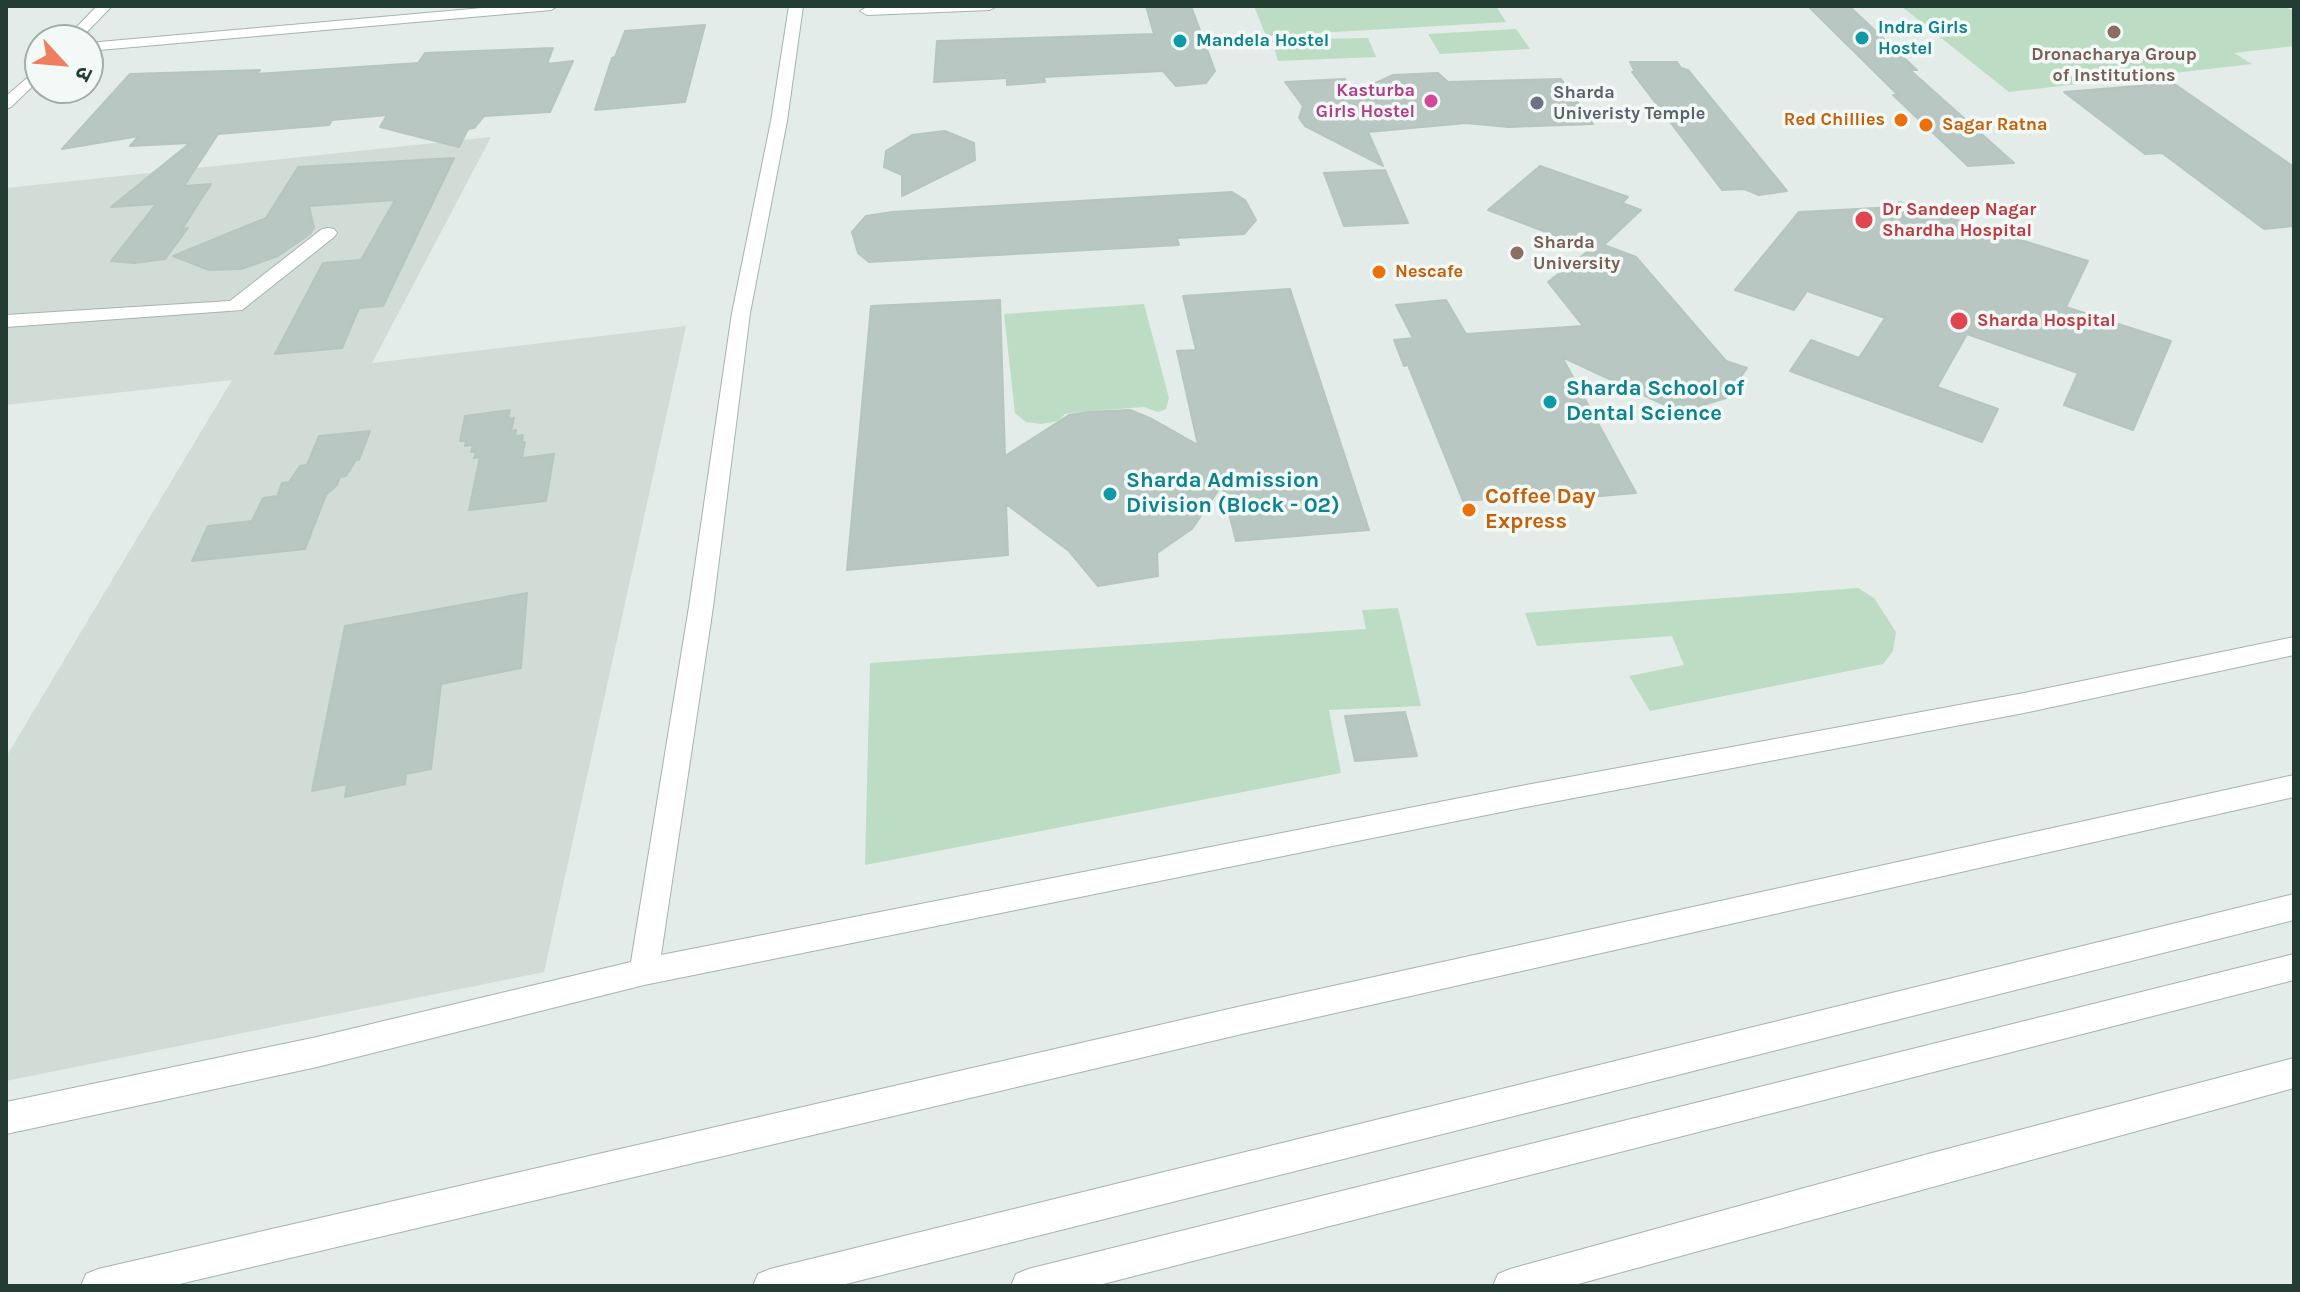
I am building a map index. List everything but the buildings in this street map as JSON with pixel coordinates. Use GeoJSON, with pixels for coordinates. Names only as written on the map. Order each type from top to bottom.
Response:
{"type":"FeatureCollection","features":[{"type":"Feature","properties":{"kind":"street"},"geometry":{"type":"LineString","coordinates":[[87,24],[105,6]]}},
{"type":"Feature","properties":{"kind":"street"},"geometry":{"type":"LineString","coordinates":[[347,25],[360,6]]}},
{"type":"Feature","properties":{"kind":"street"},"geometry":{"type":"LineString","coordinates":[[104,46],[551,6]]}},
{"type":"Feature","properties":{"kind":"street"},"geometry":{"type":"LineString","coordinates":[[644,972],[701,607],[741,313],[779,121],[796,6]]}},
{"type":"Feature","properties":{"kind":"street"},"geometry":{"type":"LineString","coordinates":[[867,11],[990,6]]}},
{"type":"Feature","properties":{"kind":"street"},"geometry":{"type":"LineString","coordinates":[[6,104],[24,87]]}},
{"type":"Feature","properties":{"kind":"street"},"geometry":{"type":"LineString","coordinates":[[6,321],[235,306],[328,233]]}},
{"type":"Feature","properties":{"kind":"street"},"geometry":{"type":"LineString","coordinates":[[6,1118],[317,1052],[644,972],[1511,799],[2024,703],[2294,646]]}},
{"type":"Feature","properties":{"kind":"street"},"geometry":{"type":"LineString","coordinates":[[98,1286],[1226,1024],[2294,786]]}},
{"type":"Feature","properties":{"kind":"street"},"geometry":{"type":"LineString","coordinates":[[770,1286],[2294,907]]}},
{"type":"Feature","properties":{"kind":"street"},"geometry":{"type":"LineString","coordinates":[[1028,1286],[2294,967]]}},
{"type":"Feature","properties":{"kind":"street"},"geometry":{"type":"LineString","coordinates":[[1510,1286],[2294,1073]]}},
{"type":"Feature","properties":{"kind":"shaded area"},"geometry":{"type":"Polygon","coordinates":[[[491,137],[372,363],[686,326],[544,972],[6,1081],[6,757],[232,380],[6,405],[6,188],[491,137]]]}},
{"type":"Feature","properties":{"kind":"green space"},"geometry":{"type":"Polygon","coordinates":[[[1254,6],[1496,6],[1506,22],[1266,36],[1254,6]]]}},
{"type":"Feature","properties":{"kind":"green space","name":"Dronacharya Group of Institutions"},"geometry":{"type":"Polygon","coordinates":[[[1901,6],[2283,6],[2294,11],[2294,46],[2234,53],[2252,64],[2009,92],[1901,6]]]}},
{"type":"Feature","properties":{"kind":"green space"},"geometry":{"type":"Polygon","coordinates":[[[1516,29],[1530,49],[1440,54],[1428,34],[1516,29]]]}},
{"type":"Feature","properties":{"kind":"green space"},"geometry":{"type":"Polygon","coordinates":[[[1368,38],[1376,57],[1278,61],[1272,40],[1368,38]]]}},
{"type":"Feature","properties":{"kind":"green space"},"geometry":{"type":"Polygon","coordinates":[[[1144,304],[1169,398],[1166,409],[1158,412],[1144,407],[1079,412],[1041,424],[1026,422],[1015,413],[1004,314],[1144,304]]]}},
{"type":"Feature","properties":{"kind":"green space"},"geometry":{"type":"Polygon","coordinates":[[[1858,588],[1874,598],[1896,632],[1893,651],[1883,664],[1650,711],[1629,676],[1684,665],[1672,636],[1537,646],[1525,613],[1858,588]]]}},
{"type":"Feature","properties":{"kind":"green space"},"geometry":{"type":"Polygon","coordinates":[[[1398,608],[1421,706],[1329,710],[1341,773],[865,865],[870,663],[1366,629],[1362,610],[1398,608]]]}},
{"type":"Feature","properties":{"kind":"place","name":"Dronacharya Group of Institutions"},"geometry":{"type":"Point","coordinates":[2114,32]}},
{"type":"Feature","properties":{"kind":"place","name":"Indra Girls Hostel"},"geometry":{"type":"Point","coordinates":[1862,38]}},
{"type":"Feature","properties":{"kind":"place","name":"Mandela Hostel"},"geometry":{"type":"Point","coordinates":[1180,41]}},
{"type":"Feature","properties":{"kind":"place","name":"Kasturba Girls Hostel"},"geometry":{"type":"Point","coordinates":[1431,101]}},
{"type":"Feature","properties":{"kind":"place","name":"Sharda Univeristy Temple"},"geometry":{"type":"Point","coordinates":[1537,103]}},
{"type":"Feature","properties":{"kind":"place","name":"Red Chillies"},"geometry":{"type":"Point","coordinates":[1901,120]}},
{"type":"Feature","properties":{"kind":"place","name":"Sagar Ratna"},"geometry":{"type":"Point","coordinates":[1926,125]}},
{"type":"Feature","properties":{"kind":"place","name":"Dr Sandeep Nagar Shardha Hospital"},"geometry":{"type":"Point","coordinates":[1864,220]}},
{"type":"Feature","properties":{"kind":"place","name":"Sharda University"},"geometry":{"type":"Point","coordinates":[1517,253]}},
{"type":"Feature","properties":{"kind":"place","name":"Nescafe"},"geometry":{"type":"Point","coordinates":[1379,272]}},
{"type":"Feature","properties":{"kind":"place","name":"Sharda Hospital"},"geometry":{"type":"Point","coordinates":[1959,321]}},
{"type":"Feature","properties":{"kind":"place","name":"Sharda School of Dental Science"},"geometry":{"type":"Point","coordinates":[1550,402]}},
{"type":"Feature","properties":{"kind":"place","name":"Sharda Admission Division (Block - 02)"},"geometry":{"type":"Point","coordinates":[1110,494]}},
{"type":"Feature","properties":{"kind":"place","name":"Coffee Day Express"},"geometry":{"type":"Point","coordinates":[1469,510]}}]}
